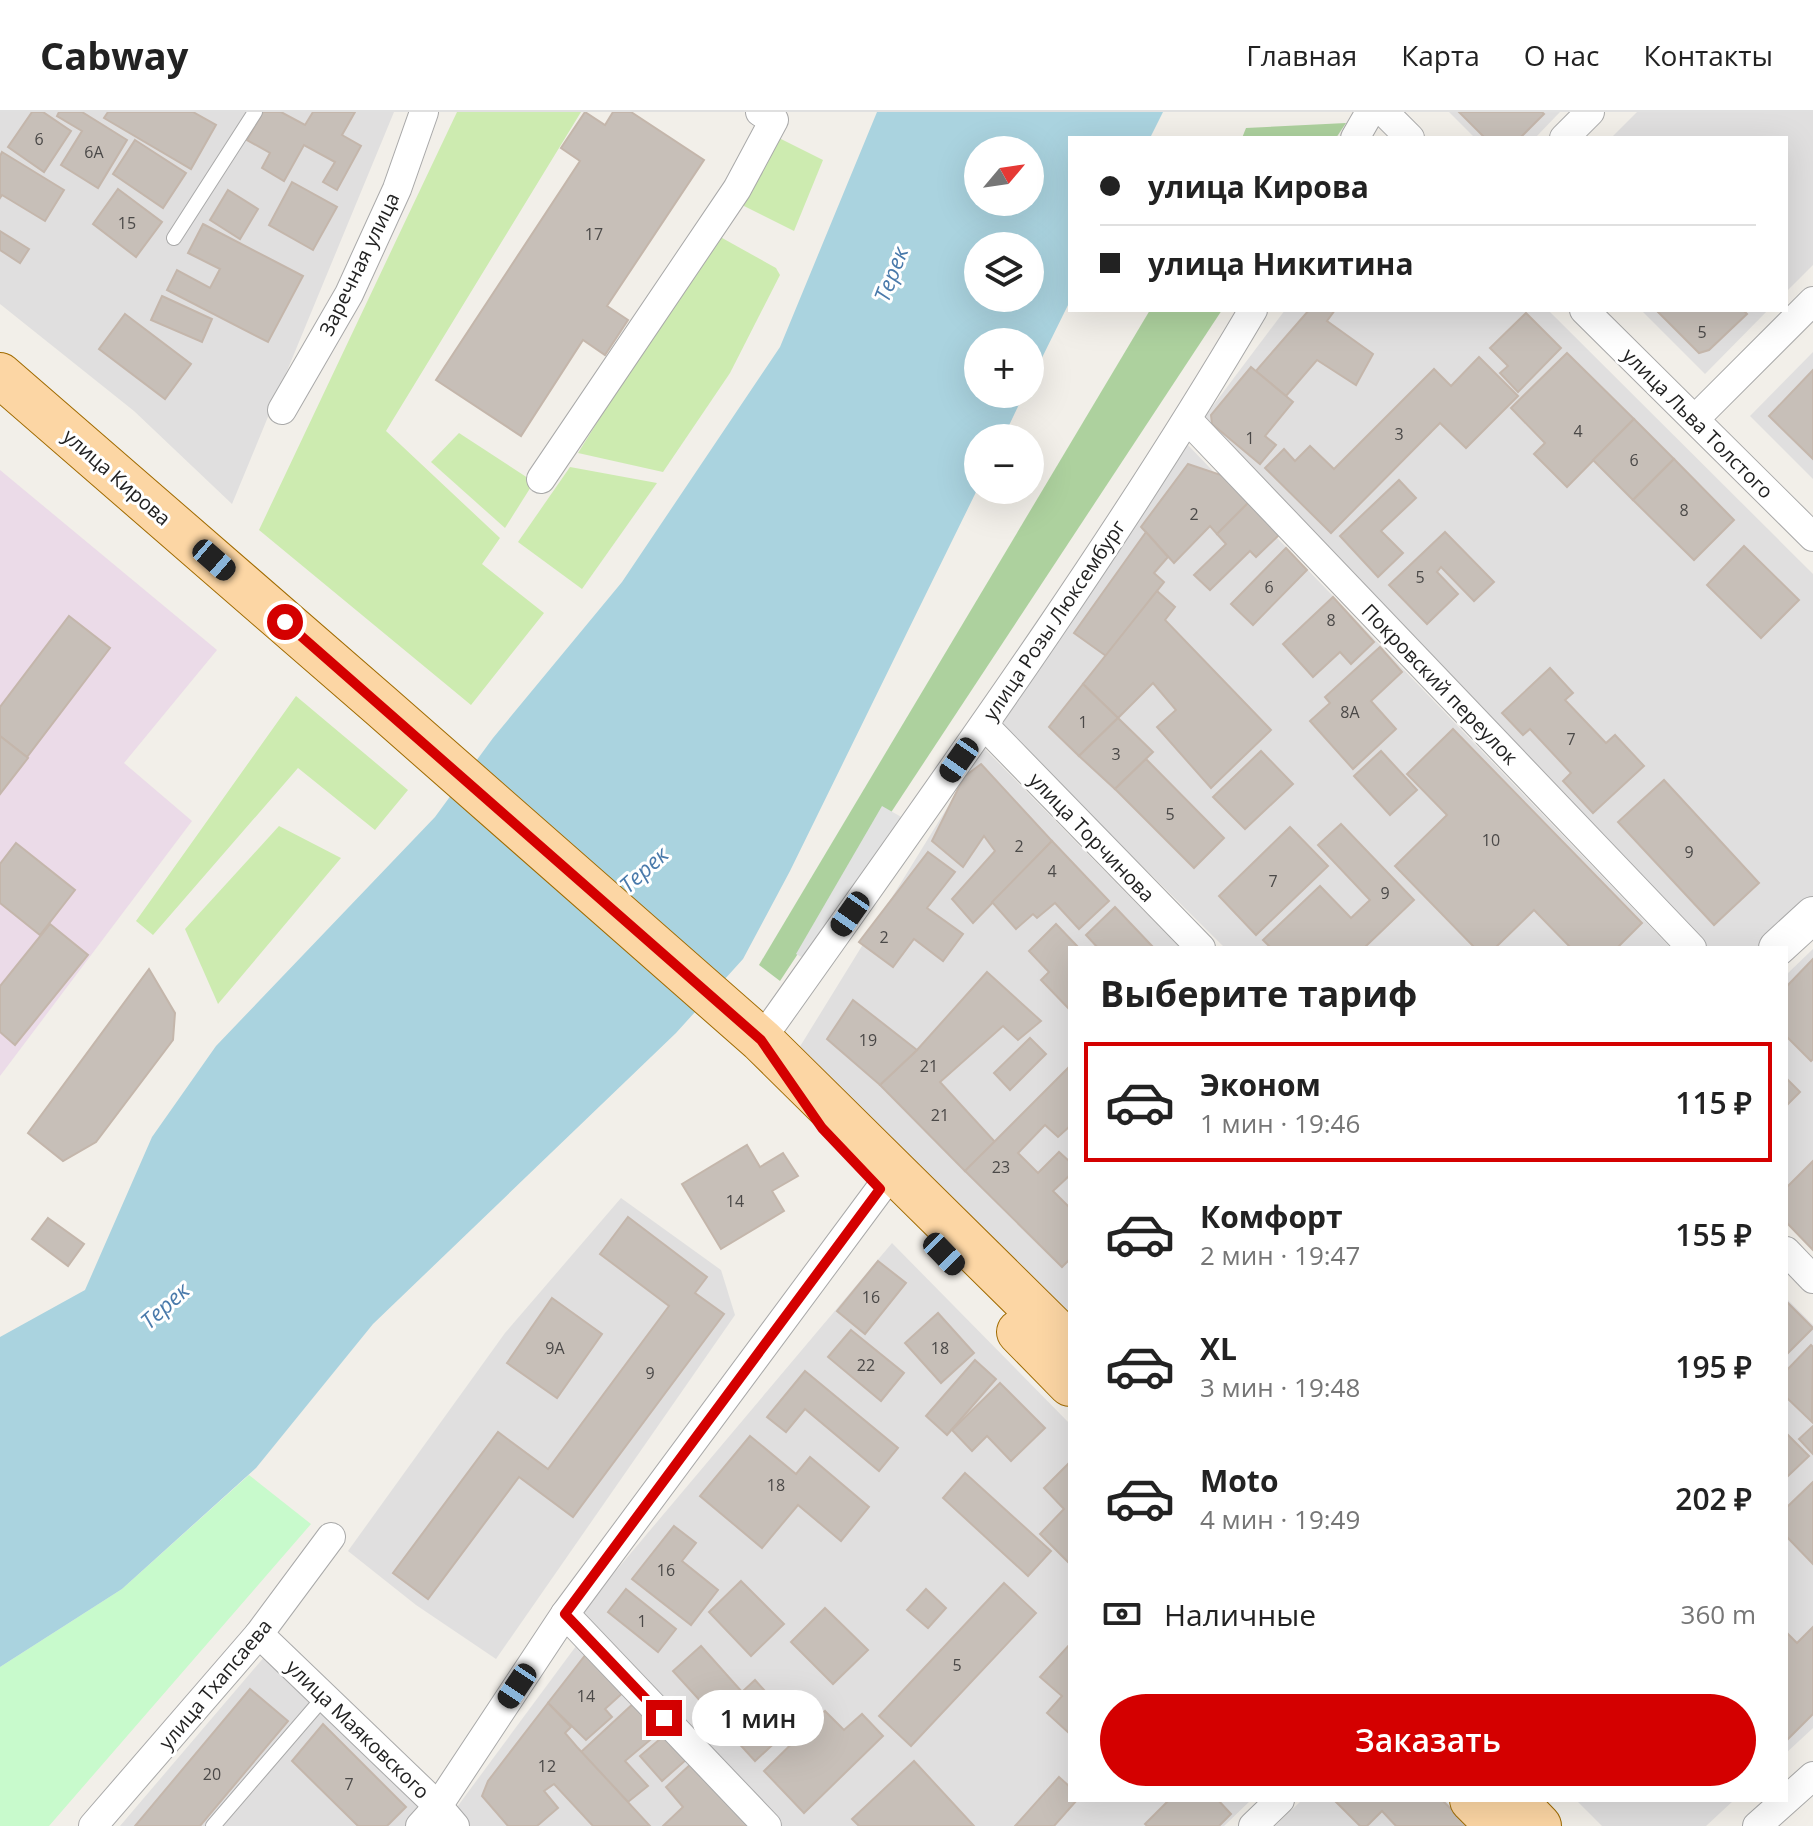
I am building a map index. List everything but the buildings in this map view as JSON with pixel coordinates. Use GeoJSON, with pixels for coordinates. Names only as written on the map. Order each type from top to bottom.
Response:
{"type":"FeatureCollection","features":[{"type":"Feature","properties":{"kind":"main road","name":"улица Кирова"},"geometry":{"type":"LineString","coordinates":[[0,375],[754,1034]]}},
{"type":"Feature","properties":{"kind":"main road"},"geometry":{"type":"LineString","coordinates":[[754,1034],[822,1128],[1068,1382]]}},
{"type":"Feature","properties":{"kind":"main road"},"geometry":{"type":"LineString","coordinates":[[754,1034],[1068,1343]]}},
{"type":"Feature","properties":{"kind":"main road"},"geometry":{"type":"LineString","coordinates":[[1474,1802],[1498,1826]]}},
{"type":"Feature","properties":{"kind":"main road"},"geometry":{"type":"LineString","coordinates":[[1516,1802],[1539,1826]]}},
{"type":"Feature","properties":{"kind":"street","name":"Заречная улица"},"geometry":{"type":"LineString","coordinates":[[282,410],[349,294],[397,189],[424,112]]}},
{"type":"Feature","properties":{"kind":"street"},"geometry":{"type":"LineString","coordinates":[[541,479],[737,189],[774,120],[760,112]]}},
{"type":"Feature","properties":{"kind":"street"},"geometry":{"type":"LineString","coordinates":[[1356,136],[1370,112]]}},
{"type":"Feature","properties":{"kind":"street"},"geometry":{"type":"LineString","coordinates":[[1384,112],[1408,136]]}},
{"type":"Feature","properties":{"kind":"street"},"geometry":{"type":"LineString","coordinates":[[1566,136],[1590,112]]}},
{"type":"Feature","properties":{"kind":"street"},"geometry":{"type":"LineString","coordinates":[[1695,419],[1813,301]]}},
{"type":"Feature","properties":{"kind":"street","name":"улица Розы Люксембург"},"geometry":{"type":"LineString","coordinates":[[754,1034],[984,725],[1188,420],[1252,312]]}},
{"type":"Feature","properties":{"kind":"street","name":"улица Льва Толстого"},"geometry":{"type":"LineString","coordinates":[[1586,312],[1813,537]]}},
{"type":"Feature","properties":{"kind":"street","name":"Покровский переулок"},"geometry":{"type":"LineString","coordinates":[[1188,420],[1690,946]]}},
{"type":"Feature","properties":{"kind":"street","name":"улица Торчинова"},"geometry":{"type":"LineString","coordinates":[[984,725],[1199,946]]}},
{"type":"Feature","properties":{"kind":"street"},"geometry":{"type":"LineString","coordinates":[[1779,946],[1813,915]]}},
{"type":"Feature","properties":{"kind":"street"},"geometry":{"type":"LineString","coordinates":[[438,1819],[565,1614],[880,1189]]}},
{"type":"Feature","properties":{"kind":"street"},"geometry":{"type":"LineString","coordinates":[[1788,1253],[1813,1279]]}},
{"type":"Feature","properties":{"kind":"street","name":"улица Тхапсаева"},"geometry":{"type":"LineString","coordinates":[[93,1826],[259,1634],[331,1537]]}},
{"type":"Feature","properties":{"kind":"street"},"geometry":{"type":"LineString","coordinates":[[565,1614],[767,1826]]}},
{"type":"Feature","properties":{"kind":"street","name":"улица Маяковского"},"geometry":{"type":"LineString","coordinates":[[259,1634],[324,1697],[438,1819]]}},
{"type":"Feature","properties":{"kind":"street"},"geometry":{"type":"LineString","coordinates":[[1788,1798],[1813,1776]]}},
{"type":"Feature","properties":{"kind":"street"},"geometry":{"type":"LineString","coordinates":[[1253,1826],[1278,1802]]}},
{"type":"Feature","properties":{"kind":"street"},"geometry":{"type":"LineString","coordinates":[[1757,1826],[1784,1802]]}},
{"type":"Feature","properties":{"kind":"lane"},"geometry":{"type":"LineString","coordinates":[[174,238],[255,112]]}},
{"type":"Feature","properties":{"kind":"lane"},"geometry":{"type":"LineString","coordinates":[[213,1826],[324,1697]]}},
{"type":"Feature","properties":{"kind":"shaded area"},"geometry":{"type":"Polygon","coordinates":[[[0,112],[394,112],[232,504],[134,411],[0,304],[0,112]]]}},
{"type":"Feature","properties":{"kind":"shaded area"},"geometry":{"type":"Polygon","coordinates":[[[1449,112],[1560,112],[1537,136],[1473,136],[1449,112]]]}},
{"type":"Feature","properties":{"kind":"shaded area"},"geometry":{"type":"Polygon","coordinates":[[[1637,112],[1813,112],[1813,265],[1788,290],[1788,136],[1613,136],[1637,112]]]}},
{"type":"Feature","properties":{"kind":"shaded area"},"geometry":{"type":"Polygon","coordinates":[[[1283,312],[1550,312],[1813,574],[1813,906],[1772,946],[1704,946],[1203,419],[1283,312]]]}},
{"type":"Feature","properties":{"kind":"shaded area"},"geometry":{"type":"Polygon","coordinates":[[[1643,312],[1766,312],[1705,374],[1643,312]]]}},
{"type":"Feature","properties":{"kind":"shaded area"},"geometry":{"type":"Polygon","coordinates":[[[1813,352],[1813,479],[1750,416],[1813,352]]]}},
{"type":"Feature","properties":{"kind":"shaded area"},"geometry":{"type":"Polygon","coordinates":[[[1186,443],[1669,946],[1223,946],[1000,725],[1186,443]]]}},
{"type":"Feature","properties":{"kind":"shaded area"},"geometry":{"type":"Polygon","coordinates":[[[0,470],[217,650],[124,763],[192,821],[0,1076],[0,470]]]}},
{"type":"Feature","properties":{"kind":"shaded area"},"geometry":{"type":"Polygon","coordinates":[[[984,748],[1178,946],[1068,946],[1068,1317],[796,1053],[984,748]]]}},
{"type":"Feature","properties":{"kind":"shaded area"},"geometry":{"type":"Polygon","coordinates":[[[882,806],[903,818],[817,966],[796,954],[882,806]]]}},
{"type":"Feature","properties":{"kind":"shaded area"},"geometry":{"type":"Polygon","coordinates":[[[1813,949],[1813,1248],[1788,1223],[1788,973],[1813,949]]]}},
{"type":"Feature","properties":{"kind":"shaded area"},"geometry":{"type":"Polygon","coordinates":[[[621,1198],[721,1270],[735,1315],[496,1659],[416,1605],[348,1551],[505,1333],[621,1198]]]}},
{"type":"Feature","properties":{"kind":"shaded area"},"geometry":{"type":"Polygon","coordinates":[[[892,1243],[1068,1422],[1068,1802],[1249,1802],[1224,1826],[782,1826],[577,1617],[892,1243]]]}},
{"type":"Feature","properties":{"kind":"shaded area"},"geometry":{"type":"Polygon","coordinates":[[[1788,1300],[1813,1325],[1813,1728],[1788,1751],[1788,1300]]]}},
{"type":"Feature","properties":{"kind":"shaded area"},"geometry":{"type":"Polygon","coordinates":[[[582,1638],[755,1826],[443,1826],[582,1638]]]}},
{"type":"Feature","properties":{"kind":"shaded area"},"geometry":{"type":"Polygon","coordinates":[[[265,1656],[427,1808],[411,1826],[120,1826],[265,1656]]]}},
{"type":"Feature","properties":{"kind":"shaded area"},"geometry":{"type":"Polygon","coordinates":[[[1300,1802],[1447,1802],[1470,1826],[1275,1826],[1300,1802]]]}},
{"type":"Feature","properties":{"kind":"shaded area"},"geometry":{"type":"Polygon","coordinates":[[[1578,1802],[1732,1802],[1706,1826],[1602,1826],[1578,1802]]]}},
{"type":"Feature","properties":{"kind":"green space"},"geometry":{"type":"Polygon","coordinates":[[[457,112],[581,112],[386,431],[500,538],[482,564],[544,613],[471,705],[259,530],[457,112]]]}},
{"type":"Feature","properties":{"kind":"green space"},"geometry":{"type":"Polygon","coordinates":[[[1346,123],[1337,136],[1243,136],[1246,128],[1346,123]]]}},
{"type":"Feature","properties":{"kind":"green space"},"geometry":{"type":"Polygon","coordinates":[[[777,137],[823,160],[794,231],[740,204],[777,137]]]}},
{"type":"Feature","properties":{"kind":"green space"},"geometry":{"type":"Polygon","coordinates":[[[715,234],[776,268],[780,275],[730,373],[663,472],[578,453],[715,234]]]}},
{"type":"Feature","properties":{"kind":"green space"},"geometry":{"type":"Polygon","coordinates":[[[1149,312],[1221,312],[780,981],[759,965],[1034,504],[1044,504],[1044,488],[1149,312]]]}},
{"type":"Feature","properties":{"kind":"green space"},"geometry":{"type":"Polygon","coordinates":[[[459,433],[534,482],[505,528],[431,462],[459,433]]]}},
{"type":"Feature","properties":{"kind":"green space"},"geometry":{"type":"Polygon","coordinates":[[[570,467],[657,483],[582,589],[518,542],[570,467]]]}},
{"type":"Feature","properties":{"kind":"green space"},"geometry":{"type":"Polygon","coordinates":[[[296,696],[408,790],[375,830],[298,768],[153,935],[136,921],[296,696]]]}},
{"type":"Feature","properties":{"kind":"green space"},"geometry":{"type":"Polygon","coordinates":[[[279,826],[341,858],[218,1004],[185,929],[279,826]]]}},
{"type":"Feature","properties":{"kind":"green space"},"geometry":{"type":"Polygon","coordinates":[[[249,1475],[311,1524],[49,1826],[0,1826],[0,1667],[122,1589],[249,1475]]]}},
{"type":"Feature","properties":{"kind":"water","name":"Терек"},"geometry":{"type":"Polygon","coordinates":[[[877,112],[1163,112],[1151,136],[1068,136],[1068,305],[1044,354],[1044,328],[964,328],[964,408],[1017,408],[1010,424],[964,424],[964,504],[970,504],[790,871],[743,959],[676,1033],[373,1324],[256,1468],[122,1589],[0,1667],[0,1337],[85,1290],[152,1137],[216,1046],[435,817],[493,738],[622,582],[780,347],[877,112]]]}},
{"type":"Feature","properties":{"kind":"route"},"geometry":{"type":"LineString","coordinates":[[285,622],[761,1040],[822,1128],[880,1189],[565,1614],[664,1718]]}}]}
